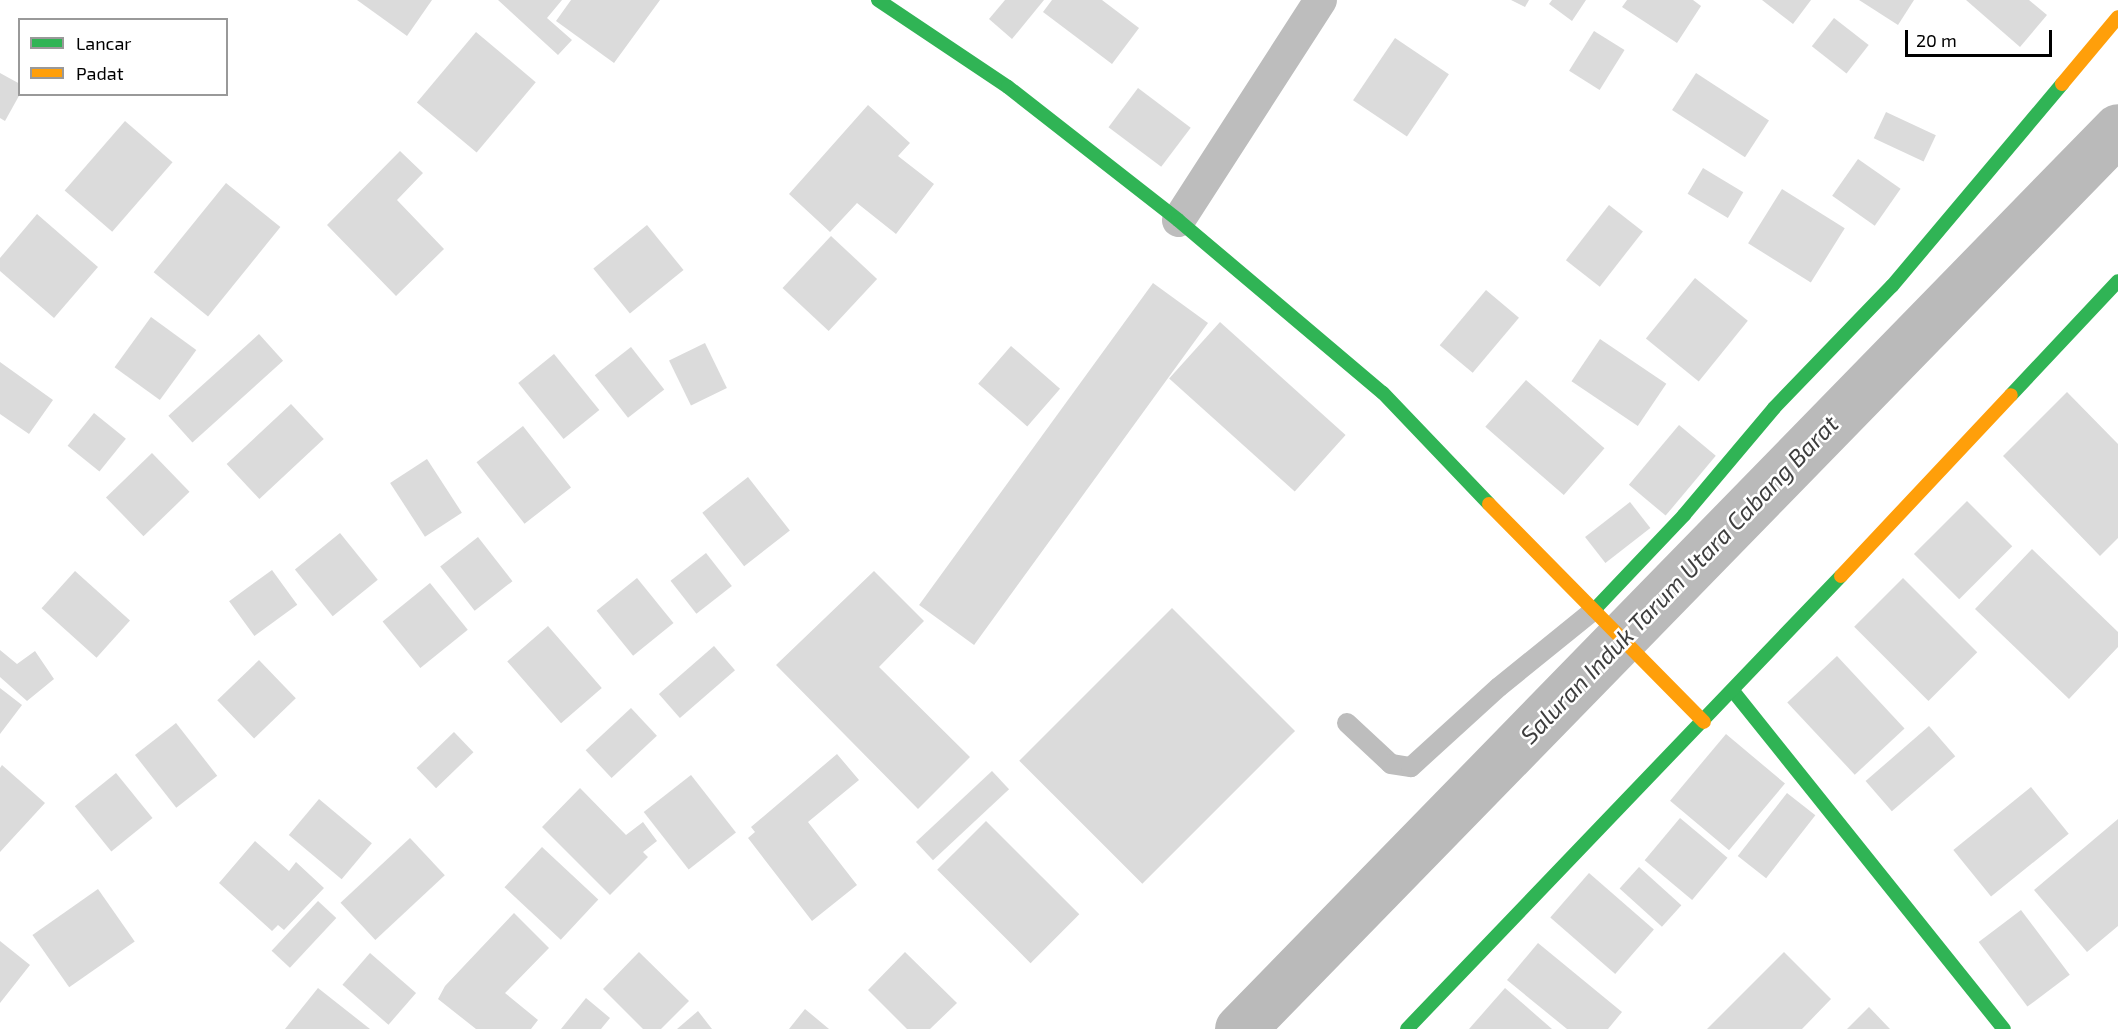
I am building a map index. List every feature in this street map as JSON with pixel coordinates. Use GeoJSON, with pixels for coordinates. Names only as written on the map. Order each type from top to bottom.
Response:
{"type":"FeatureCollection","features":[{"type":"Feature","properties":{"kind":"street"},"geometry":{"type":"LineString","coordinates":[[878,0],[1008,87],[1178,220],[1383,393],[1594,610],[1609,630],[1669,691],[1704,722]]}},
{"type":"Feature","properties":{"kind":"street"},"geometry":{"type":"LineString","coordinates":[[1178,220],[1320,0]]}},
{"type":"Feature","properties":{"kind":"street"},"geometry":{"type":"LineString","coordinates":[[1594,610],[1684,515],[1774,408],[1892,286],[2118,17]]}},
{"type":"Feature","properties":{"kind":"street"},"geometry":{"type":"LineString","coordinates":[[1407,1029],[1704,722],[2118,281]]}},
{"type":"Feature","properties":{"kind":"street"},"geometry":{"type":"LineString","coordinates":[[1733,691],[2004,1029]]}},
{"type":"Feature","properties":{"kind":"lane"},"geometry":{"type":"LineString","coordinates":[[1347,723],[1390,764],[1411,767],[1499,687],[1594,610]]}},
{"type":"Feature","properties":{"kind":"building"},"geometry":{"type":"Polygon","coordinates":[[[357,0],[432,0],[407,36],[357,0]]]}},
{"type":"Feature","properties":{"kind":"building"},"geometry":{"type":"Polygon","coordinates":[[[498,0],[562,0],[547,18],[572,40],[558,55],[498,0]]]}},
{"type":"Feature","properties":{"kind":"building"},"geometry":{"type":"Polygon","coordinates":[[[571,0],[660,0],[614,63],[556,21],[571,0]]]}},
{"type":"Feature","properties":{"kind":"building"},"geometry":{"type":"Polygon","coordinates":[[[1005,0],[1044,0],[1012,39],[989,19],[1005,0]]]}},
{"type":"Feature","properties":{"kind":"building"},"geometry":{"type":"Polygon","coordinates":[[[1052,0],[1102,0],[1139,28],[1112,64],[1043,12],[1052,0]]]}},
{"type":"Feature","properties":{"kind":"building"},"geometry":{"type":"Polygon","coordinates":[[[1511,0],[1529,0],[1525,7],[1511,0]]]}},
{"type":"Feature","properties":{"kind":"building"},"geometry":{"type":"Polygon","coordinates":[[[1552,0],[1586,0],[1572,21],[1549,4],[1552,0]]]}},
{"type":"Feature","properties":{"kind":"building"},"geometry":{"type":"Polygon","coordinates":[[[1627,0],[1693,0],[1701,6],[1677,43],[1622,7],[1627,0]]]}},
{"type":"Feature","properties":{"kind":"building"},"geometry":{"type":"Polygon","coordinates":[[[1762,0],[1811,0],[1793,24],[1762,0]]]}},
{"type":"Feature","properties":{"kind":"building"},"geometry":{"type":"Polygon","coordinates":[[[1859,0],[1914,0],[1898,25],[1859,0]]]}},
{"type":"Feature","properties":{"kind":"building"},"geometry":{"type":"Polygon","coordinates":[[[1966,0],[2029,0],[2047,15],[2020,47],[1966,0]]]}},
{"type":"Feature","properties":{"kind":"building"},"geometry":{"type":"Polygon","coordinates":[[[1834,18],[1869,45],[1847,73],[1812,46],[1834,18]]]}},
{"type":"Feature","properties":{"kind":"building"},"geometry":{"type":"Polygon","coordinates":[[[1594,31],[1625,50],[1600,90],[1569,71],[1594,31]]]}},
{"type":"Feature","properties":{"kind":"building"},"geometry":{"type":"Polygon","coordinates":[[[476,32],[536,82],[477,153],[417,102],[476,32]]]}},
{"type":"Feature","properties":{"kind":"building"},"geometry":{"type":"Polygon","coordinates":[[[1395,38],[1449,74],[1407,137],[1353,100],[1395,38]]]}},
{"type":"Feature","properties":{"kind":"building"},"geometry":{"type":"Polygon","coordinates":[[[0,73],[18,83],[19,96],[5,121],[0,118],[0,73]]]}},
{"type":"Feature","properties":{"kind":"building"},"geometry":{"type":"Polygon","coordinates":[[[1696,73],[1769,120],[1745,157],[1672,110],[1696,73]]]}},
{"type":"Feature","properties":{"kind":"building"},"geometry":{"type":"Polygon","coordinates":[[[1138,88],[1191,128],[1161,167],[1109,127],[1138,88]]]}},
{"type":"Feature","properties":{"kind":"building"},"geometry":{"type":"Polygon","coordinates":[[[868,105],[910,143],[898,156],[934,184],[896,234],[857,203],[830,232],[789,194],[868,105]]]}},
{"type":"Feature","properties":{"kind":"building"},"geometry":{"type":"Polygon","coordinates":[[[1886,112],[1936,135],[1924,162],[1874,138],[1886,112]]]}},
{"type":"Feature","properties":{"kind":"building"},"geometry":{"type":"Polygon","coordinates":[[[125,121],[173,162],[112,232],[65,190],[125,121]]]}},
{"type":"Feature","properties":{"kind":"building"},"geometry":{"type":"Polygon","coordinates":[[[400,151],[423,173],[397,200],[444,249],[396,296],[327,225],[400,151]]]}},
{"type":"Feature","properties":{"kind":"building"},"geometry":{"type":"Polygon","coordinates":[[[1858,159],[1901,189],[1875,226],[1832,196],[1858,159]]]}},
{"type":"Feature","properties":{"kind":"building"},"geometry":{"type":"Polygon","coordinates":[[[1703,168],[1743,192],[1728,218],[1688,194],[1703,168]]]}},
{"type":"Feature","properties":{"kind":"building"},"geometry":{"type":"Polygon","coordinates":[[[226,183],[280,227],[208,316],[154,272],[226,183]]]}},
{"type":"Feature","properties":{"kind":"building"},"geometry":{"type":"Polygon","coordinates":[[[1782,189],[1845,228],[1811,282],[1748,243],[1782,189]]]}},
{"type":"Feature","properties":{"kind":"building"},"geometry":{"type":"Polygon","coordinates":[[[1609,205],[1643,231],[1600,287],[1566,260],[1609,205]]]}},
{"type":"Feature","properties":{"kind":"building"},"geometry":{"type":"Polygon","coordinates":[[[37,214],[98,267],[54,318],[0,271],[0,258],[37,214]]]}},
{"type":"Feature","properties":{"kind":"building"},"geometry":{"type":"Polygon","coordinates":[[[647,225],[684,270],[630,313],[593,268],[647,225]]]}},
{"type":"Feature","properties":{"kind":"building"},"geometry":{"type":"Polygon","coordinates":[[[831,236],[877,279],[829,331],[783,288],[831,236]]]}},
{"type":"Feature","properties":{"kind":"building"},"geometry":{"type":"Polygon","coordinates":[[[1695,278],[1748,321],[1699,381],[1646,339],[1695,278]]]}},
{"type":"Feature","properties":{"kind":"building"},"geometry":{"type":"Polygon","coordinates":[[[1153,283],[1208,323],[974,645],[919,605],[1153,283]]]}},
{"type":"Feature","properties":{"kind":"building"},"geometry":{"type":"Polygon","coordinates":[[[1486,290],[1519,318],[1473,373],[1440,345],[1486,290]]]}},
{"type":"Feature","properties":{"kind":"building"},"geometry":{"type":"Polygon","coordinates":[[[151,317],[196,350],[160,400],[115,367],[151,317]]]}},
{"type":"Feature","properties":{"kind":"building"},"geometry":{"type":"Polygon","coordinates":[[[1220,322],[1346,435],[1295,492],[1169,378],[1220,322]]]}},
{"type":"Feature","properties":{"kind":"building"},"geometry":{"type":"Polygon","coordinates":[[[259,334],[283,361],[192,442],[168,416],[259,334]]]}},
{"type":"Feature","properties":{"kind":"building"},"geometry":{"type":"Polygon","coordinates":[[[1600,339],[1666,384],[1638,426],[1571,381],[1600,339]]]}},
{"type":"Feature","properties":{"kind":"building"},"geometry":{"type":"Polygon","coordinates":[[[705,343],[727,388],[691,405],[669,361],[705,343]]]}},
{"type":"Feature","properties":{"kind":"building"},"geometry":{"type":"Polygon","coordinates":[[[1011,346],[1060,389],[1027,426],[978,384],[1011,346]]]}},
{"type":"Feature","properties":{"kind":"building"},"geometry":{"type":"Polygon","coordinates":[[[631,347],[664,390],[628,418],[595,375],[631,347]]]}},
{"type":"Feature","properties":{"kind":"building"},"geometry":{"type":"Polygon","coordinates":[[[554,354],[599,410],[564,439],[518,383],[554,354]]]}},
{"type":"Feature","properties":{"kind":"building"},"geometry":{"type":"Polygon","coordinates":[[[0,362],[53,400],[29,434],[0,414],[0,362]]]}},
{"type":"Feature","properties":{"kind":"building"},"geometry":{"type":"Polygon","coordinates":[[[1526,380],[1604,448],[1564,495],[1485,427],[1526,380]]]}},
{"type":"Feature","properties":{"kind":"building"},"geometry":{"type":"Polygon","coordinates":[[[2067,392],[2118,444],[2118,538],[2100,556],[2003,456],[2067,392]]]}},
{"type":"Feature","properties":{"kind":"building"},"geometry":{"type":"Polygon","coordinates":[[[291,404],[324,439],[259,499],[227,464],[291,404]]]}},
{"type":"Feature","properties":{"kind":"building"},"geometry":{"type":"Polygon","coordinates":[[[94,413],[126,439],[99,471],[68,446],[94,413]]]}},
{"type":"Feature","properties":{"kind":"building"},"geometry":{"type":"Polygon","coordinates":[[[1679,425],[1716,456],[1666,516],[1629,485],[1679,425]]]}},
{"type":"Feature","properties":{"kind":"building"},"geometry":{"type":"Polygon","coordinates":[[[523,426],[571,487],[525,524],[477,462],[523,426]]]}},
{"type":"Feature","properties":{"kind":"building"},"geometry":{"type":"Polygon","coordinates":[[[152,453],[190,492],[143,536],[106,497],[152,453]]]}},
{"type":"Feature","properties":{"kind":"building"},"geometry":{"type":"Polygon","coordinates":[[[427,459],[462,513],[425,537],[390,483],[427,459]]]}},
{"type":"Feature","properties":{"kind":"building"},"geometry":{"type":"Polygon","coordinates":[[[748,477],[790,531],[744,566],[702,513],[748,477]]]}},
{"type":"Feature","properties":{"kind":"building"},"geometry":{"type":"Polygon","coordinates":[[[1967,501],[2012,546],[1959,599],[1914,554],[1967,501]]]}},
{"type":"Feature","properties":{"kind":"building"},"geometry":{"type":"Polygon","coordinates":[[[1630,502],[1650,528],[1605,563],[1585,537],[1630,502]]]}},
{"type":"Feature","properties":{"kind":"building"},"geometry":{"type":"Polygon","coordinates":[[[340,533],[378,580],[333,616],[295,570],[340,533]]]}},
{"type":"Feature","properties":{"kind":"building"},"geometry":{"type":"Polygon","coordinates":[[[478,537],[512,581],[475,611],[440,567],[478,537]]]}},
{"type":"Feature","properties":{"kind":"building"},"geometry":{"type":"Polygon","coordinates":[[[2032,549],[2118,632],[2118,647],[2069,699],[1975,609],[2032,549]]]}},
{"type":"Feature","properties":{"kind":"building"},"geometry":{"type":"Polygon","coordinates":[[[706,553],[732,586],[696,614],[671,581],[706,553]]]}},
{"type":"Feature","properties":{"kind":"building"},"geometry":{"type":"Polygon","coordinates":[[[272,570],[297,605],[254,636],[229,601],[272,570]]]}},
{"type":"Feature","properties":{"kind":"building"},"geometry":{"type":"Polygon","coordinates":[[[75,571],[130,621],[97,658],[42,608],[75,571]]]}},
{"type":"Feature","properties":{"kind":"building"},"geometry":{"type":"Polygon","coordinates":[[[874,571],[924,621],[879,667],[970,757],[918,809],[776,665],[874,571]]]}},
{"type":"Feature","properties":{"kind":"building"},"geometry":{"type":"Polygon","coordinates":[[[637,578],[674,623],[633,656],[597,611],[637,578]]]}},
{"type":"Feature","properties":{"kind":"building"},"geometry":{"type":"Polygon","coordinates":[[[1903,578],[1977,652],[1928,701],[1854,627],[1903,578]]]}},
{"type":"Feature","properties":{"kind":"building"},"geometry":{"type":"Polygon","coordinates":[[[430,583],[468,630],[420,668],[383,621],[430,583]]]}},
{"type":"Feature","properties":{"kind":"building"},"geometry":{"type":"Polygon","coordinates":[[[1172,608],[1295,731],[1142,884],[1019,761],[1172,608]]]}},
{"type":"Feature","properties":{"kind":"building"},"geometry":{"type":"Polygon","coordinates":[[[548,626],[602,688],[561,723],[507,661],[548,626]]]}},
{"type":"Feature","properties":{"kind":"building"},"geometry":{"type":"Polygon","coordinates":[[[714,646],[735,670],[680,718],[659,694],[714,646]]]}},
{"type":"Feature","properties":{"kind":"building"},"geometry":{"type":"Polygon","coordinates":[[[0,650],[17,664],[35,651],[54,679],[27,701],[0,677],[0,650]]]}},
{"type":"Feature","properties":{"kind":"building"},"geometry":{"type":"Polygon","coordinates":[[[1837,656],[1905,728],[1855,775],[1787,702],[1837,656]]]}},
{"type":"Feature","properties":{"kind":"building"},"geometry":{"type":"Polygon","coordinates":[[[259,660],[296,698],[254,738],[217,700],[259,660]]]}},
{"type":"Feature","properties":{"kind":"building"},"geometry":{"type":"Polygon","coordinates":[[[0,688],[22,705],[0,734],[0,688]]]}},
{"type":"Feature","properties":{"kind":"building"},"geometry":{"type":"Polygon","coordinates":[[[631,708],[657,736],[612,778],[586,750],[631,708]]]}},
{"type":"Feature","properties":{"kind":"building"},"geometry":{"type":"Polygon","coordinates":[[[176,723],[217,776],[176,808],[135,755],[176,723]]]}},
{"type":"Feature","properties":{"kind":"building"},"geometry":{"type":"Polygon","coordinates":[[[1929,726],[1955,756],[1892,811],[1866,781],[1929,726]]]}},
{"type":"Feature","properties":{"kind":"building"},"geometry":{"type":"Polygon","coordinates":[[[454,732],[473,752],[436,788],[417,768],[454,732]]]}},
{"type":"Feature","properties":{"kind":"building"},"geometry":{"type":"Polygon","coordinates":[[[1726,734],[1785,783],[1729,850],[1670,801],[1726,734]]]}},
{"type":"Feature","properties":{"kind":"building"},"geometry":{"type":"Polygon","coordinates":[[[837,754],[859,780],[808,822],[857,885],[812,921],[748,838],[755,832],[751,827],[837,754]]]}},
{"type":"Feature","properties":{"kind":"building"},"geometry":{"type":"Polygon","coordinates":[[[2,765],[45,803],[0,852],[0,768],[2,765]]]}},
{"type":"Feature","properties":{"kind":"building"},"geometry":{"type":"Polygon","coordinates":[[[992,771],[1009,789],[933,860],[916,842],[992,771]]]}},
{"type":"Feature","properties":{"kind":"building"},"geometry":{"type":"Polygon","coordinates":[[[116,773],[153,818],[111,851],[75,806],[116,773]]]}},
{"type":"Feature","properties":{"kind":"building"},"geometry":{"type":"Polygon","coordinates":[[[691,775],[736,833],[689,869],[644,812],[691,775]]]}},
{"type":"Feature","properties":{"kind":"building"},"geometry":{"type":"Polygon","coordinates":[[[2031,787],[2069,834],[1991,897],[1953,850],[2031,787]]]}},
{"type":"Feature","properties":{"kind":"building"},"geometry":{"type":"Polygon","coordinates":[[[580,788],[626,835],[643,822],[657,841],[643,852],[648,857],[610,895],[542,827],[580,788]]]}},
{"type":"Feature","properties":{"kind":"building"},"geometry":{"type":"Polygon","coordinates":[[[1787,793],[1815,815],[1766,878],[1738,856],[1787,793]]]}},
{"type":"Feature","properties":{"kind":"building"},"geometry":{"type":"Polygon","coordinates":[[[319,799],[372,843],[342,879],[289,835],[319,799]]]}},
{"type":"Feature","properties":{"kind":"building"},"geometry":{"type":"Polygon","coordinates":[[[1680,818],[1727,858],[1692,900],[1645,860],[1680,818]]]}},
{"type":"Feature","properties":{"kind":"building"},"geometry":{"type":"Polygon","coordinates":[[[2118,819],[2118,926],[2087,952],[2034,890],[2118,819]]]}},
{"type":"Feature","properties":{"kind":"building"},"geometry":{"type":"Polygon","coordinates":[[[986,821],[1079,914],[1031,963],[937,870],[986,821]]]}},
{"type":"Feature","properties":{"kind":"building"},"geometry":{"type":"Polygon","coordinates":[[[410,838],[445,875],[375,940],[341,903],[410,838]]]}},
{"type":"Feature","properties":{"kind":"building"},"geometry":{"type":"Polygon","coordinates":[[[255,841],[289,871],[296,862],[324,888],[284,930],[278,925],[272,931],[219,883],[255,841]]]}},
{"type":"Feature","properties":{"kind":"building"},"geometry":{"type":"Polygon","coordinates":[[[542,847],[598,900],[561,940],[504,887],[542,847]]]}},
{"type":"Feature","properties":{"kind":"building"},"geometry":{"type":"Polygon","coordinates":[[[1639,867],[1681,905],[1662,927],[1620,889],[1639,867]]]}},
{"type":"Feature","properties":{"kind":"building"},"geometry":{"type":"Polygon","coordinates":[[[1589,873],[1654,929],[1615,974],[1550,918],[1589,873]]]}},
{"type":"Feature","properties":{"kind":"building"},"geometry":{"type":"Polygon","coordinates":[[[98,889],[135,941],[69,987],[32,935],[98,889]]]}},
{"type":"Feature","properties":{"kind":"building"},"geometry":{"type":"Polygon","coordinates":[[[318,901],[336,918],[290,968],[272,951],[318,901]]]}},
{"type":"Feature","properties":{"kind":"building"},"geometry":{"type":"Polygon","coordinates":[[[2021,910],[2070,975],[2027,1007],[1979,942],[2021,910]]]}},
{"type":"Feature","properties":{"kind":"building"},"geometry":{"type":"Polygon","coordinates":[[[514,913],[549,948],[505,993],[538,1020],[531,1029],[476,1029],[438,999],[445,986],[514,913]]]}},
{"type":"Feature","properties":{"kind":"building"},"geometry":{"type":"Polygon","coordinates":[[[0,941],[30,965],[0,1003],[0,941]]]}},
{"type":"Feature","properties":{"kind":"building"},"geometry":{"type":"Polygon","coordinates":[[[1538,943],[1622,1012],[1608,1029],[1567,1029],[1507,980],[1538,943]]]}},
{"type":"Feature","properties":{"kind":"building"},"geometry":{"type":"Polygon","coordinates":[[[639,952],[689,1001],[661,1029],[643,1029],[603,989],[639,952]]]}},
{"type":"Feature","properties":{"kind":"building"},"geometry":{"type":"Polygon","coordinates":[[[905,952],[957,1003],[930,1029],[907,1029],[868,990],[905,952]]]}},
{"type":"Feature","properties":{"kind":"building"},"geometry":{"type":"Polygon","coordinates":[[[1784,952],[1831,999],[1802,1029],[1707,1029],[1784,952]]]}},
{"type":"Feature","properties":{"kind":"building"},"geometry":{"type":"Polygon","coordinates":[[[370,953],[416,993],[388,1025],[342,985],[370,953]]]}},
{"type":"Feature","properties":{"kind":"building"},"geometry":{"type":"Polygon","coordinates":[[[318,988],[370,1029],[285,1029],[318,988]]]}},
{"type":"Feature","properties":{"kind":"building"},"geometry":{"type":"Polygon","coordinates":[[[1505,988],[1552,1029],[1469,1029],[1505,988]]]}},
{"type":"Feature","properties":{"kind":"building"},"geometry":{"type":"Polygon","coordinates":[[[586,998],[610,1018],[601,1029],[561,1029],[586,998]]]}},
{"type":"Feature","properties":{"kind":"building"},"geometry":{"type":"Polygon","coordinates":[[[1869,1007],[1890,1029],[1847,1029],[1869,1007]]]}},
{"type":"Feature","properties":{"kind":"building"},"geometry":{"type":"Polygon","coordinates":[[[805,1009],[829,1029],[789,1029],[805,1009]]]}},
{"type":"Feature","properties":{"kind":"building"},"geometry":{"type":"Polygon","coordinates":[[[698,1011],[712,1029],[677,1029],[698,1011]]]}},
{"type":"Feature","properties":{"kind":"waterway","name":"Saluran Induk Tarum Utara Cabang Barat"},"geometry":{"type":"LineString","coordinates":[[1240,1029],[2118,129]]}},
{"type":"Feature","properties":{"kind":"traffic: fast"},"geometry":{"type":"LineString","coordinates":[[878,0],[1008,87],[1178,220],[1383,393],[1489,504]]}},
{"type":"Feature","properties":{"kind":"traffic: fast"},"geometry":{"type":"LineString","coordinates":[[1594,610],[1684,515],[1774,408],[1892,286],[2062,84]]}},
{"type":"Feature","properties":{"kind":"traffic: fast"},"geometry":{"type":"LineString","coordinates":[[2011,395],[2118,281]]}},
{"type":"Feature","properties":{"kind":"traffic: fast"},"geometry":{"type":"LineString","coordinates":[[1407,1029],[1841,576]]}},
{"type":"Feature","properties":{"kind":"traffic: fast"},"geometry":{"type":"LineString","coordinates":[[1733,691],[2004,1029]]}},
{"type":"Feature","properties":{"kind":"traffic: slow"},"geometry":{"type":"LineString","coordinates":[[2062,84],[2118,17]]}},
{"type":"Feature","properties":{"kind":"traffic: slow"},"geometry":{"type":"LineString","coordinates":[[1841,576],[2011,395]]}},
{"type":"Feature","properties":{"kind":"traffic: slow"},"geometry":{"type":"LineString","coordinates":[[1489,504],[1704,722]]}}]}
